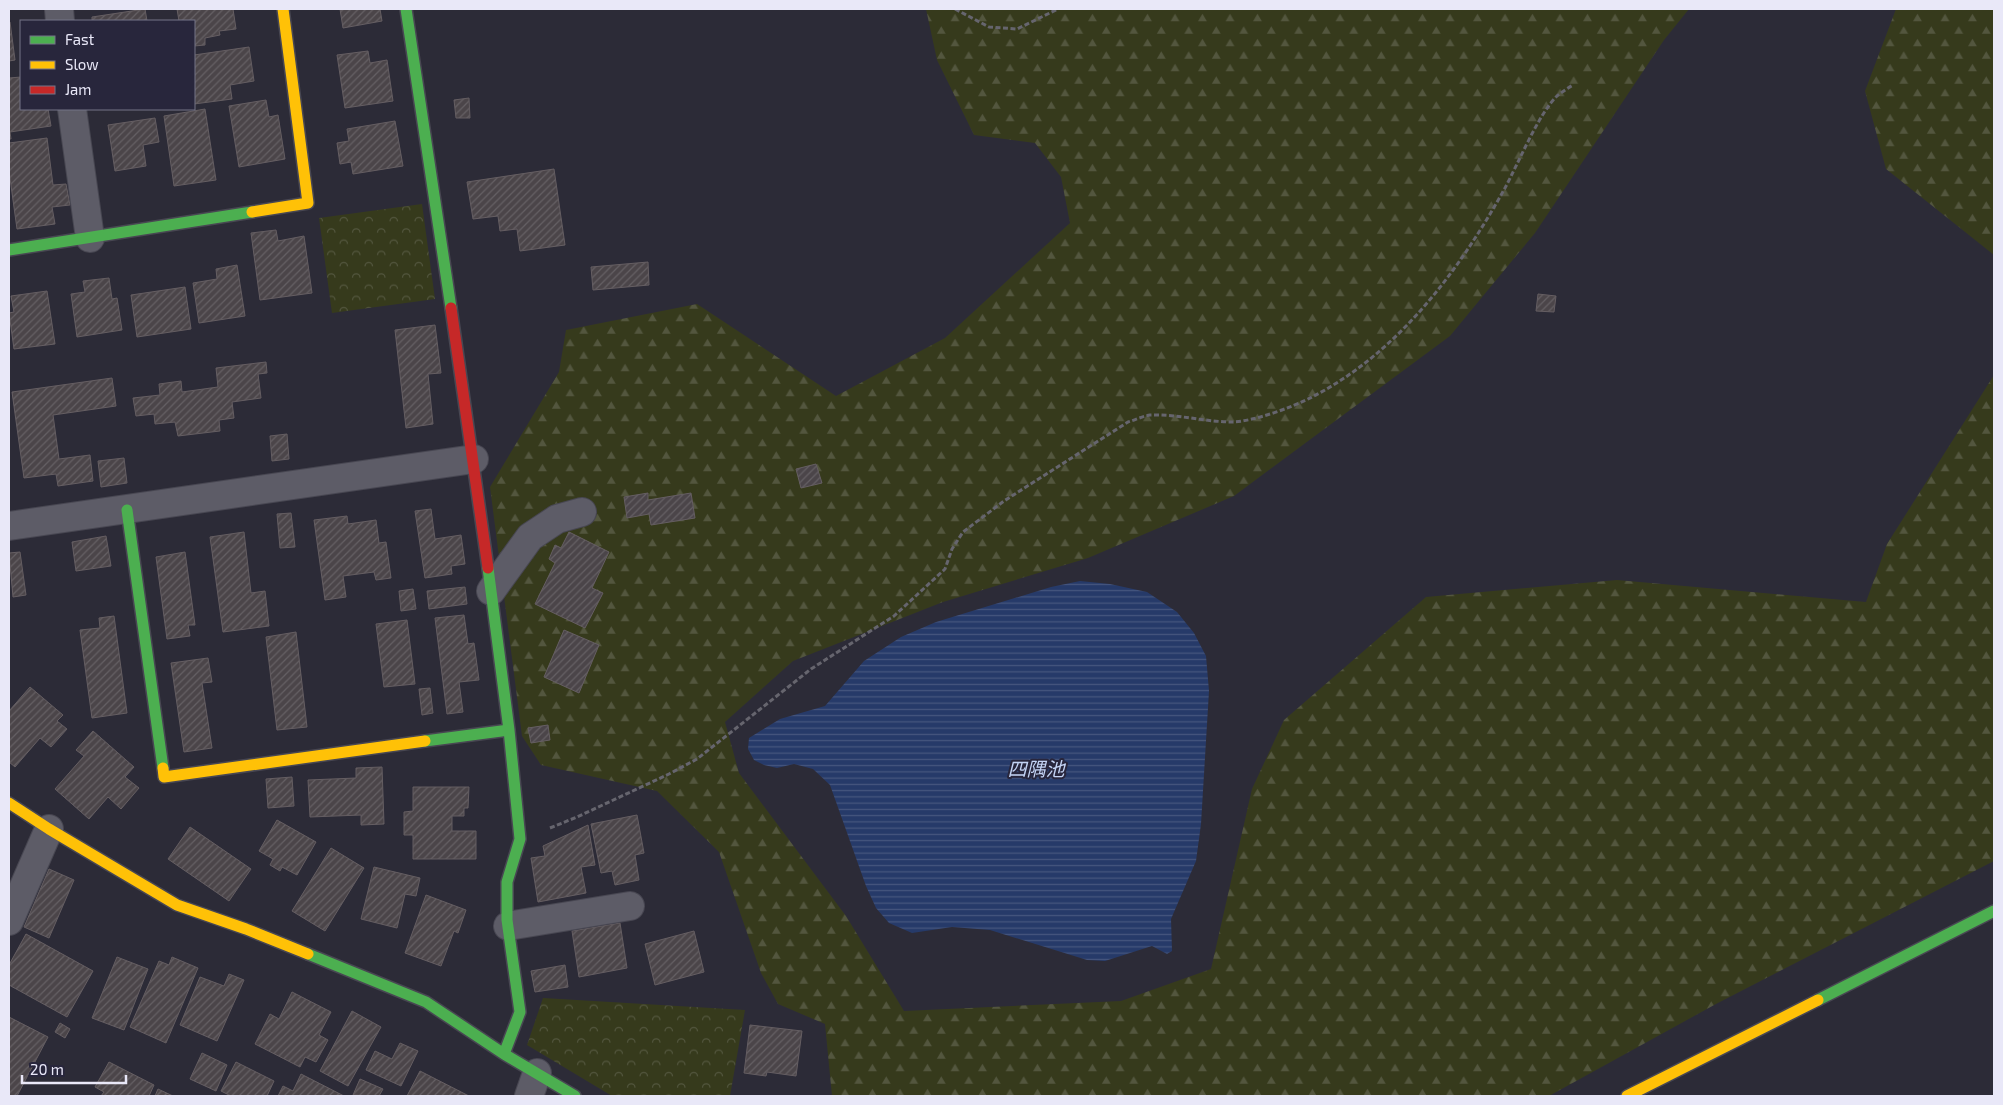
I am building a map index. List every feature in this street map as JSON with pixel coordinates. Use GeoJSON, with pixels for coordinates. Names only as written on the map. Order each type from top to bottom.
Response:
{"type":"FeatureCollection","features":[{"type":"Feature","properties":{"kind":"street"},"geometry":{"type":"LineString","coordinates":[[9,250],[308,203],[283,9]]}},
{"type":"Feature","properties":{"kind":"street"},"geometry":{"type":"LineString","coordinates":[[406,9],[474,459],[509,730],[520,839],[507,882],[508,926],[520,1012],[504,1054]]}},
{"type":"Feature","properties":{"kind":"street"},"geometry":{"type":"LineString","coordinates":[[72,110],[90,238]]}},
{"type":"Feature","properties":{"kind":"street"},"geometry":{"type":"LineString","coordinates":[[9,526],[474,459]]}},
{"type":"Feature","properties":{"kind":"street"},"geometry":{"type":"LineString","coordinates":[[127,510],[164,777],[509,730]]}},
{"type":"Feature","properties":{"kind":"street"},"geometry":{"type":"LineString","coordinates":[[491,591],[530,537],[557,519],[582,512]]}},
{"type":"Feature","properties":{"kind":"street"},"geometry":{"type":"LineString","coordinates":[[9,803],[176,905],[246,929],[426,1002],[504,1054],[533,1084],[575,1096]]}},
{"type":"Feature","properties":{"kind":"street"},"geometry":{"type":"LineString","coordinates":[[9,921],[49,829]]}},
{"type":"Feature","properties":{"kind":"street"},"geometry":{"type":"LineString","coordinates":[[508,926],[630,906]]}},
{"type":"Feature","properties":{"kind":"street"},"geometry":{"type":"LineString","coordinates":[[1627,1096],[1994,911]]}},
{"type":"Feature","properties":{"kind":"path"},"geometry":{"type":"LineString","coordinates":[[956,9],[989,27],[1017,29],[1058,9]]}},
{"type":"Feature","properties":{"kind":"path"},"geometry":{"type":"LineString","coordinates":[[520,839],[577,817],[697,759],[811,669],[894,616],[945,570],[952,549],[963,532],[1004,501],[1128,422],[1148,415],[1234,422],[1269,414],[1312,398],[1356,371],[1385,347],[1426,304],[1473,243],[1505,188],[1542,117],[1556,96],[1573,85]]}},
{"type":"Feature","properties":{"kind":"green space"},"geometry":{"type":"Polygon","coordinates":[[[926,9],[1689,9],[1664,40],[1535,233],[1450,336],[1234,496],[1088,558],[943,602],[793,661],[725,722],[739,773],[846,916],[904,1011],[1121,1001],[1211,969],[1252,789],[1284,720],[1426,597],[1617,580],[1866,602],[1887,544],[1994,375],[1994,861],[1716,1004],[1549,1096],[832,1096],[825,1024],[778,1004],[761,973],[719,852],[657,791],[541,765],[522,736],[490,487],[559,372],[566,330],[697,304],[836,396],[945,338],[1070,223],[1061,177],[1035,143],[974,135],[937,60],[926,9]]]}},
{"type":"Feature","properties":{"kind":"green space"},"geometry":{"type":"Polygon","coordinates":[[[1896,9],[1994,9],[1994,255],[1886,169],[1865,91],[1896,9]]]}},
{"type":"Feature","properties":{"kind":"green space"},"geometry":{"type":"Polygon","coordinates":[[[422,204],[435,299],[332,313],[319,218],[422,204]]]}},
{"type":"Feature","properties":{"kind":"green space"},"geometry":{"type":"Polygon","coordinates":[[[543,998],[745,1010],[730,1096],[612,1096],[527,1045],[543,998]]]}},
{"type":"Feature","properties":{"kind":"water","name":"四隅池"},"geometry":{"type":"Polygon","coordinates":[[[1080,581],[1110,584],[1147,592],[1177,612],[1194,633],[1206,656],[1209,691],[1201,824],[1196,861],[1171,919],[1172,951],[1167,954],[1152,946],[1105,961],[1087,960],[990,930],[952,927],[912,933],[889,923],[876,908],[866,886],[830,785],[813,769],[794,764],[777,768],[754,760],[748,749],[749,738],[780,719],[825,706],[864,661],[901,637],[936,622],[1051,587],[1080,581]]]}},
{"type":"Feature","properties":{"kind":"building"},"geometry":{"type":"Polygon","coordinates":[[[145,9],[147,20],[92,20],[92,17],[145,9]]]}},
{"type":"Feature","properties":{"kind":"building"},"geometry":{"type":"Polygon","coordinates":[[[177,9],[233,9],[236,29],[219,31],[220,35],[205,38],[205,45],[195,46],[195,20],[179,20],[177,9]]]}},
{"type":"Feature","properties":{"kind":"building"},"geometry":{"type":"Polygon","coordinates":[[[340,9],[380,9],[382,21],[343,28],[340,9]]]}},
{"type":"Feature","properties":{"kind":"building"},"geometry":{"type":"Polygon","coordinates":[[[9,23],[15,60],[9,61],[9,23]]]}},
{"type":"Feature","properties":{"kind":"building"},"geometry":{"type":"Polygon","coordinates":[[[249,47],[254,81],[230,85],[232,99],[195,104],[195,55],[249,47]]]}},
{"type":"Feature","properties":{"kind":"building"},"geometry":{"type":"Polygon","coordinates":[[[368,51],[370,63],[387,60],[393,101],[345,108],[337,55],[368,51]]]}},
{"type":"Feature","properties":{"kind":"building"},"geometry":{"type":"Polygon","coordinates":[[[20,77],[20,110],[48,110],[51,126],[10,132],[11,139],[9,139],[9,78],[20,77]]]}},
{"type":"Feature","properties":{"kind":"building"},"geometry":{"type":"Polygon","coordinates":[[[469,98],[470,118],[456,118],[454,100],[469,98]]]}},
{"type":"Feature","properties":{"kind":"building"},"geometry":{"type":"Polygon","coordinates":[[[266,100],[269,117],[278,115],[285,159],[239,167],[229,106],[266,100]]]}},
{"type":"Feature","properties":{"kind":"building"},"geometry":{"type":"Polygon","coordinates":[[[205,109],[216,180],[174,186],[164,116],[205,109]]]}},
{"type":"Feature","properties":{"kind":"building"},"geometry":{"type":"Polygon","coordinates":[[[155,118],[159,142],[143,145],[146,166],[115,171],[108,125],[155,118]]]}},
{"type":"Feature","properties":{"kind":"building"},"geometry":{"type":"Polygon","coordinates":[[[395,121],[403,166],[353,174],[351,162],[340,164],[337,143],[349,141],[347,129],[395,121]]]}},
{"type":"Feature","properties":{"kind":"building"},"geometry":{"type":"Polygon","coordinates":[[[47,138],[53,185],[66,184],[70,205],[52,207],[55,224],[17,229],[9,171],[9,143],[47,138]]]}},
{"type":"Feature","properties":{"kind":"building"},"geometry":{"type":"Polygon","coordinates":[[[554,169],[565,245],[520,251],[517,229],[500,231],[498,216],[473,219],[467,182],[554,169]]]}},
{"type":"Feature","properties":{"kind":"building"},"geometry":{"type":"Polygon","coordinates":[[[276,230],[278,241],[304,236],[312,293],[260,300],[251,233],[276,230]]]}},
{"type":"Feature","properties":{"kind":"building"},"geometry":{"type":"Polygon","coordinates":[[[648,262],[649,285],[593,290],[591,267],[648,262]]]}},
{"type":"Feature","properties":{"kind":"building"},"geometry":{"type":"Polygon","coordinates":[[[237,265],[245,316],[199,323],[193,283],[217,279],[216,269],[237,265]]]}},
{"type":"Feature","properties":{"kind":"building"},"geometry":{"type":"Polygon","coordinates":[[[109,278],[112,299],[117,298],[122,330],[77,337],[71,294],[85,292],[83,281],[109,278]]]}},
{"type":"Feature","properties":{"kind":"building"},"geometry":{"type":"Polygon","coordinates":[[[185,287],[191,329],[137,337],[131,295],[185,287]]]}},
{"type":"Feature","properties":{"kind":"building"},"geometry":{"type":"Polygon","coordinates":[[[47,291],[55,344],[14,349],[9,313],[14,312],[11,296],[47,291]]]}},
{"type":"Feature","properties":{"kind":"building"},"geometry":{"type":"Polygon","coordinates":[[[1538,294],[1556,296],[1554,312],[1536,311],[1538,294]]]}},
{"type":"Feature","properties":{"kind":"building"},"geometry":{"type":"Polygon","coordinates":[[[435,325],[441,373],[428,374],[433,424],[406,428],[395,330],[435,325]]]}},
{"type":"Feature","properties":{"kind":"building"},"geometry":{"type":"Polygon","coordinates":[[[266,362],[267,373],[258,374],[261,398],[232,402],[234,418],[219,420],[220,431],[178,436],[175,422],[155,424],[154,414],[136,416],[133,398],[160,395],[159,384],[181,381],[182,392],[218,387],[216,368],[266,362]]]}},
{"type":"Feature","properties":{"kind":"building"},"geometry":{"type":"Polygon","coordinates":[[[112,378],[116,406],[53,415],[59,459],[90,455],[93,481],[58,486],[56,474],[24,478],[12,392],[112,378]]]}},
{"type":"Feature","properties":{"kind":"building"},"geometry":{"type":"Polygon","coordinates":[[[287,434],[289,459],[272,461],[270,436],[287,434]]]}},
{"type":"Feature","properties":{"kind":"building"},"geometry":{"type":"Polygon","coordinates":[[[124,458],[127,483],[101,487],[98,461],[124,458]]]}},
{"type":"Feature","properties":{"kind":"building"},"geometry":{"type":"Polygon","coordinates":[[[816,464],[822,483],[801,488],[796,469],[816,464]]]}},
{"type":"Feature","properties":{"kind":"building"},"geometry":{"type":"Polygon","coordinates":[[[648,493],[648,500],[691,493],[695,518],[651,525],[649,514],[627,518],[624,497],[648,493]]]}},
{"type":"Feature","properties":{"kind":"building"},"geometry":{"type":"Polygon","coordinates":[[[431,509],[435,539],[461,535],[465,564],[451,566],[452,574],[425,578],[415,511],[431,509]]]}},
{"type":"Feature","properties":{"kind":"building"},"geometry":{"type":"Polygon","coordinates":[[[291,513],[295,547],[280,548],[277,514],[291,513]]]}},
{"type":"Feature","properties":{"kind":"building"},"geometry":{"type":"Polygon","coordinates":[[[347,516],[348,524],[376,520],[379,543],[386,542],[391,578],[376,580],[374,572],[343,576],[346,597],[325,600],[314,520],[347,516]]]}},
{"type":"Feature","properties":{"kind":"building"},"geometry":{"type":"Polygon","coordinates":[[[244,532],[251,593],[265,591],[269,626],[223,632],[210,537],[244,532]]]}},
{"type":"Feature","properties":{"kind":"building"},"geometry":{"type":"Polygon","coordinates":[[[569,532],[609,552],[592,588],[603,593],[585,628],[535,604],[555,563],[549,559],[555,545],[561,548],[569,532]]]}},
{"type":"Feature","properties":{"kind":"building"},"geometry":{"type":"Polygon","coordinates":[[[106,536],[111,566],[76,571],[72,542],[106,536]]]}},
{"type":"Feature","properties":{"kind":"building"},"geometry":{"type":"Polygon","coordinates":[[[20,552],[26,595],[13,597],[9,553],[20,552]]]}},
{"type":"Feature","properties":{"kind":"building"},"geometry":{"type":"Polygon","coordinates":[[[185,552],[195,625],[188,625],[190,636],[167,639],[156,557],[185,552]]]}},
{"type":"Feature","properties":{"kind":"building"},"geometry":{"type":"Polygon","coordinates":[[[465,587],[467,604],[429,609],[427,591],[465,587]]]}},
{"type":"Feature","properties":{"kind":"building"},"geometry":{"type":"Polygon","coordinates":[[[413,589],[416,609],[401,611],[399,591],[413,589]]]}},
{"type":"Feature","properties":{"kind":"building"},"geometry":{"type":"Polygon","coordinates":[[[464,615],[468,644],[474,643],[479,680],[459,682],[463,712],[447,714],[435,618],[464,615]]]}},
{"type":"Feature","properties":{"kind":"building"},"geometry":{"type":"Polygon","coordinates":[[[114,616],[127,713],[92,718],[80,630],[100,628],[99,618],[114,616]]]}},
{"type":"Feature","properties":{"kind":"building"},"geometry":{"type":"Polygon","coordinates":[[[407,620],[415,684],[384,687],[376,624],[407,620]]]}},
{"type":"Feature","properties":{"kind":"building"},"geometry":{"type":"Polygon","coordinates":[[[564,630],[599,645],[579,693],[544,677],[564,630]]]}},
{"type":"Feature","properties":{"kind":"building"},"geometry":{"type":"Polygon","coordinates":[[[296,632],[307,727],[277,730],[266,637],[296,632]]]}},
{"type":"Feature","properties":{"kind":"building"},"geometry":{"type":"Polygon","coordinates":[[[208,658],[212,682],[202,683],[212,748],[184,752],[171,663],[208,658]]]}},
{"type":"Feature","properties":{"kind":"building"},"geometry":{"type":"Polygon","coordinates":[[[30,687],[63,715],[57,721],[67,729],[51,747],[40,738],[15,767],[9,762],[9,711],[30,687]]]}},
{"type":"Feature","properties":{"kind":"building"},"geometry":{"type":"Polygon","coordinates":[[[430,688],[433,713],[422,715],[419,689],[430,688]]]}},
{"type":"Feature","properties":{"kind":"building"},"geometry":{"type":"Polygon","coordinates":[[[548,725],[550,740],[531,743],[528,728],[548,725]]]}},
{"type":"Feature","properties":{"kind":"building"},"geometry":{"type":"Polygon","coordinates":[[[93,731],[134,767],[125,777],[139,788],[121,809],[108,797],[89,819],[55,789],[84,756],[76,750],[93,731]]]}},
{"type":"Feature","properties":{"kind":"building"},"geometry":{"type":"Polygon","coordinates":[[[382,767],[384,824],[361,825],[361,815],[310,817],[308,780],[356,778],[356,768],[382,767]]]}},
{"type":"Feature","properties":{"kind":"building"},"geometry":{"type":"Polygon","coordinates":[[[292,777],[294,806],[268,808],[266,779],[292,777]]]}},
{"type":"Feature","properties":{"kind":"building"},"geometry":{"type":"Polygon","coordinates":[[[413,787],[469,787],[468,808],[464,808],[464,816],[452,816],[452,831],[476,831],[476,859],[413,859],[413,835],[404,835],[404,812],[413,811],[413,787]]]}},
{"type":"Feature","properties":{"kind":"building"},"geometry":{"type":"Polygon","coordinates":[[[637,815],[644,853],[635,855],[639,880],[615,885],[612,871],[601,873],[591,824],[637,815]]]}},
{"type":"Feature","properties":{"kind":"building"},"geometry":{"type":"Polygon","coordinates":[[[277,820],[316,842],[297,875],[282,867],[280,871],[270,865],[273,859],[259,851],[277,820]]]}},
{"type":"Feature","properties":{"kind":"building"},"geometry":{"type":"Polygon","coordinates":[[[588,825],[595,865],[581,867],[586,893],[538,902],[531,858],[545,856],[543,846],[588,825]]]}},
{"type":"Feature","properties":{"kind":"building"},"geometry":{"type":"Polygon","coordinates":[[[190,827],[251,869],[229,901],[168,859],[190,827]]]}},
{"type":"Feature","properties":{"kind":"building"},"geometry":{"type":"Polygon","coordinates":[[[331,848],[364,868],[325,931],[292,911],[331,848]]]}},
{"type":"Feature","properties":{"kind":"building"},"geometry":{"type":"Polygon","coordinates":[[[374,867],[420,878],[416,896],[405,894],[397,928],[361,919],[374,867]]]}},
{"type":"Feature","properties":{"kind":"building"},"geometry":{"type":"Polygon","coordinates":[[[49,869],[74,880],[49,938],[24,927],[49,869]]]}},
{"type":"Feature","properties":{"kind":"building"},"geometry":{"type":"Polygon","coordinates":[[[426,895],[466,910],[458,933],[454,931],[441,966],[405,953],[426,895]]]}},
{"type":"Feature","properties":{"kind":"building"},"geometry":{"type":"Polygon","coordinates":[[[620,923],[627,968],[579,977],[572,931],[620,923]]]}},
{"type":"Feature","properties":{"kind":"building"},"geometry":{"type":"Polygon","coordinates":[[[694,931],[704,972],[655,985],[645,944],[694,931]]]}},
{"type":"Feature","properties":{"kind":"building"},"geometry":{"type":"Polygon","coordinates":[[[26,934],[93,971],[67,1017],[9,985],[9,965],[26,934]]]}},
{"type":"Feature","properties":{"kind":"building"},"geometry":{"type":"Polygon","coordinates":[[[117,957],[148,969],[124,1030],[92,1018],[117,957]]]}},
{"type":"Feature","properties":{"kind":"building"},"geometry":{"type":"Polygon","coordinates":[[[172,957],[198,968],[166,1043],[130,1027],[159,961],[169,965],[172,957]]]}},
{"type":"Feature","properties":{"kind":"building"},"geometry":{"type":"Polygon","coordinates":[[[565,965],[568,987],[535,992],[531,971],[565,965]]]}},
{"type":"Feature","properties":{"kind":"building"},"geometry":{"type":"Polygon","coordinates":[[[229,974],[244,980],[217,1041],[180,1025],[200,977],[224,986],[229,974]]]}},
{"type":"Feature","properties":{"kind":"building"},"geometry":{"type":"Polygon","coordinates":[[[292,992],[331,1012],[319,1035],[328,1040],[316,1062],[305,1057],[300,1067],[255,1044],[270,1014],[279,1019],[292,992]]]}},
{"type":"Feature","properties":{"kind":"building"},"geometry":{"type":"Polygon","coordinates":[[[352,1011],[381,1027],[348,1086],[320,1071],[352,1011]]]}},
{"type":"Feature","properties":{"kind":"building"},"geometry":{"type":"Polygon","coordinates":[[[9,1017],[48,1037],[17,1096],[9,1096],[9,1017]]]}},
{"type":"Feature","properties":{"kind":"building"},"geometry":{"type":"Polygon","coordinates":[[[60,1023],[70,1029],[65,1038],[55,1032],[60,1023]]]}},
{"type":"Feature","properties":{"kind":"building"},"geometry":{"type":"Polygon","coordinates":[[[750,1025],[802,1031],[796,1076],[767,1072],[766,1076],[744,1073],[750,1025]]]}},
{"type":"Feature","properties":{"kind":"building"},"geometry":{"type":"Polygon","coordinates":[[[400,1043],[418,1051],[401,1086],[366,1070],[375,1051],[392,1059],[400,1043]]]}},
{"type":"Feature","properties":{"kind":"building"},"geometry":{"type":"Polygon","coordinates":[[[202,1053],[227,1065],[216,1091],[190,1079],[202,1053]]]}},
{"type":"Feature","properties":{"kind":"building"},"geometry":{"type":"Polygon","coordinates":[[[109,1062],[154,1085],[149,1096],[101,1096],[104,1092],[95,1087],[109,1062]]]}},
{"type":"Feature","properties":{"kind":"building"},"geometry":{"type":"Polygon","coordinates":[[[236,1062],[274,1081],[267,1096],[231,1096],[221,1091],[236,1062]]]}},
{"type":"Feature","properties":{"kind":"building"},"geometry":{"type":"Polygon","coordinates":[[[420,1071],[469,1096],[407,1096],[420,1071]]]}},
{"type":"Feature","properties":{"kind":"building"},"geometry":{"type":"Polygon","coordinates":[[[301,1074],[344,1096],[278,1096],[283,1086],[293,1091],[301,1074]]]}},
{"type":"Feature","properties":{"kind":"building"},"geometry":{"type":"Polygon","coordinates":[[[360,1079],[383,1089],[379,1096],[353,1095],[360,1079]]]}},
{"type":"Feature","properties":{"kind":"building"},"geometry":{"type":"Polygon","coordinates":[[[158,1089],[173,1096],[155,1096],[158,1089]]]}},
{"type":"Feature","properties":{"kind":"traffic: fast"},"geometry":{"type":"LineString","coordinates":[[406,9],[451,308]]}},
{"type":"Feature","properties":{"kind":"traffic: fast"},"geometry":{"type":"LineString","coordinates":[[9,250],[252,212]]}},
{"type":"Feature","properties":{"kind":"traffic: fast"},"geometry":{"type":"LineString","coordinates":[[127,510],[163,768]]}},
{"type":"Feature","properties":{"kind":"traffic: fast"},"geometry":{"type":"LineString","coordinates":[[488,568],[509,730],[520,839],[507,882],[507,920],[520,1012],[504,1054]]}},
{"type":"Feature","properties":{"kind":"traffic: fast"},"geometry":{"type":"LineString","coordinates":[[425,741],[509,730]]}},
{"type":"Feature","properties":{"kind":"traffic: fast"},"geometry":{"type":"LineString","coordinates":[[1818,1000],[1994,911]]}},
{"type":"Feature","properties":{"kind":"traffic: fast"},"geometry":{"type":"LineString","coordinates":[[308,954],[426,1002],[504,1054],[575,1096]]}},
{"type":"Feature","properties":{"kind":"traffic: slow"},"geometry":{"type":"LineString","coordinates":[[252,212],[308,203],[283,9]]}},
{"type":"Feature","properties":{"kind":"traffic: slow"},"geometry":{"type":"LineString","coordinates":[[163,768],[164,777],[425,741]]}},
{"type":"Feature","properties":{"kind":"traffic: slow"},"geometry":{"type":"LineString","coordinates":[[9,803],[177,905],[246,929],[308,954]]}},
{"type":"Feature","properties":{"kind":"traffic: slow"},"geometry":{"type":"LineString","coordinates":[[1627,1096],[1818,1000]]}},
{"type":"Feature","properties":{"kind":"traffic: jam"},"geometry":{"type":"LineString","coordinates":[[451,308],[488,568]]}}]}
